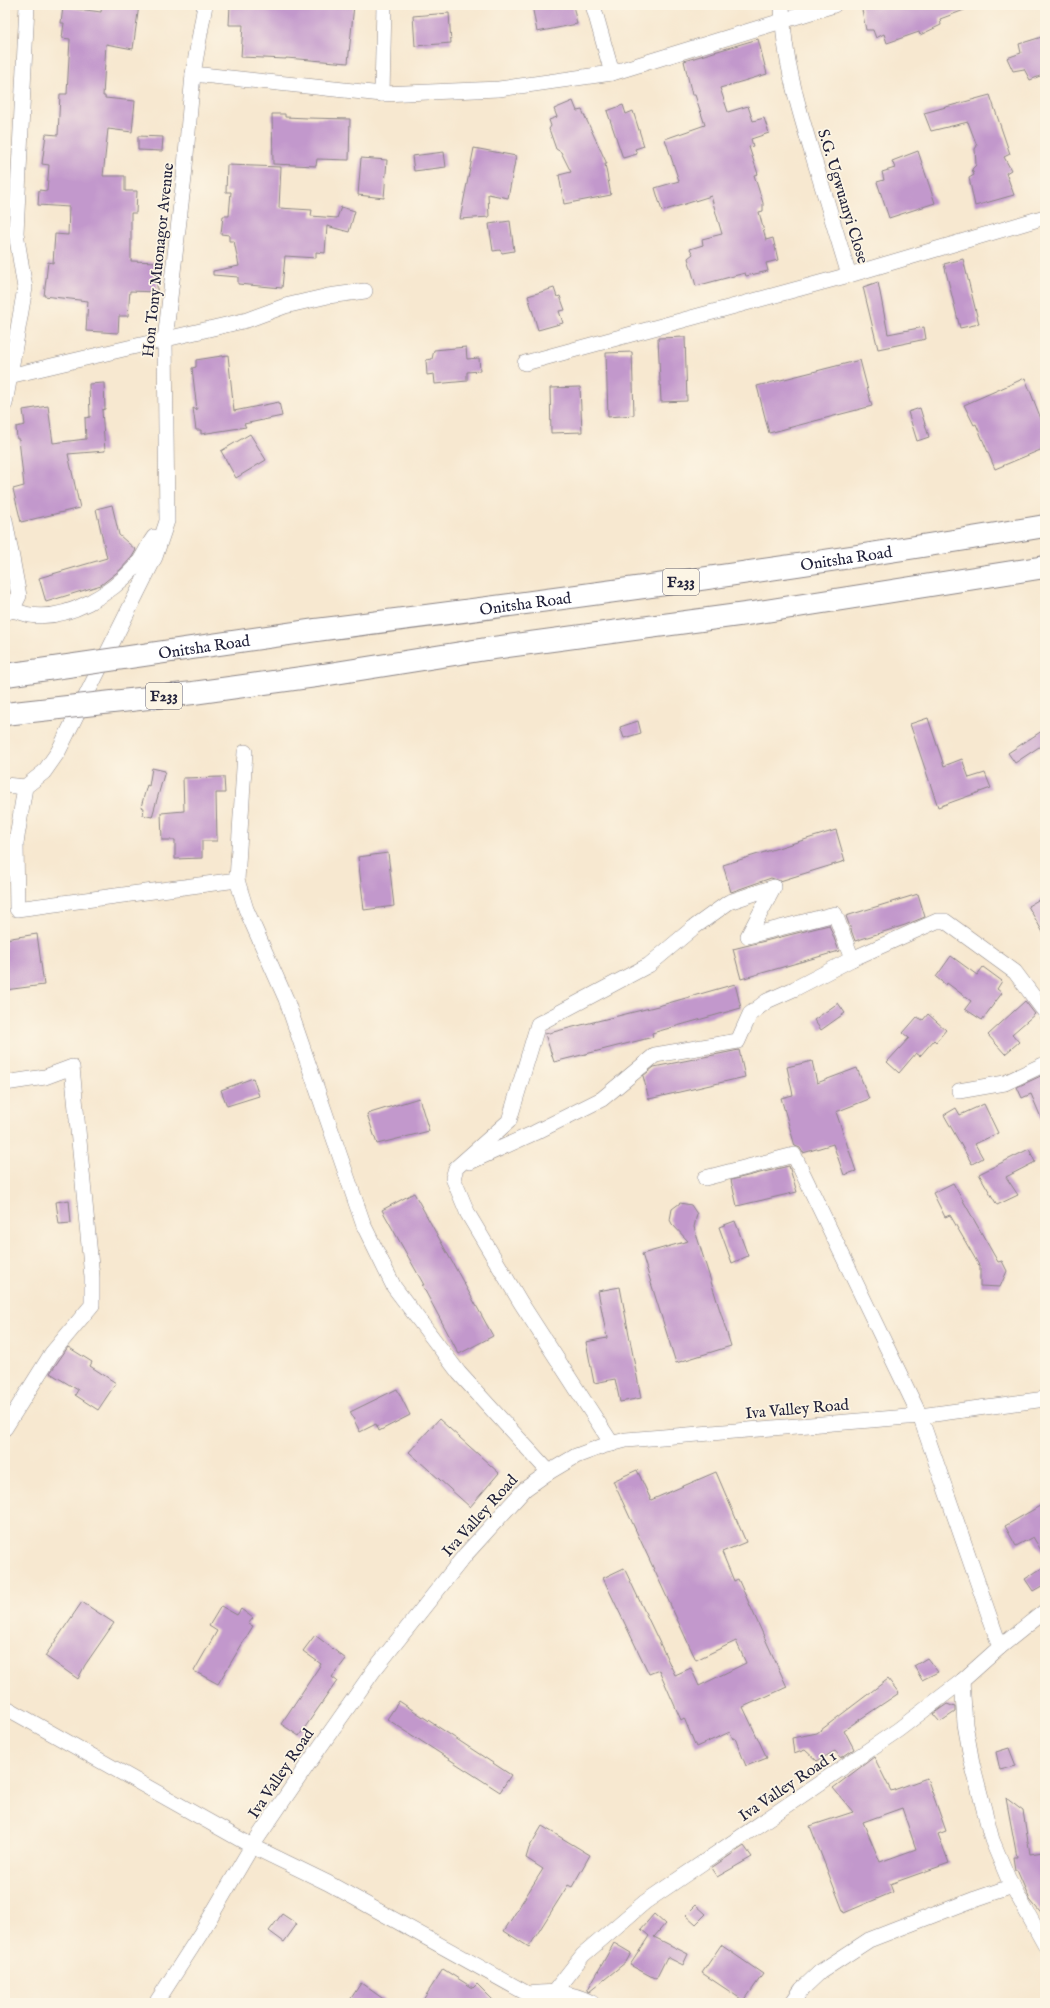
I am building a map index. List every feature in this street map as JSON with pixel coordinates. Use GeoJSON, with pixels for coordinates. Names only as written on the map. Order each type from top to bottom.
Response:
{"type":"FeatureCollection","features":[{"type":"Feature","properties":{"kind":"main road","name":"Onitsha Road"},"geometry":{"type":"LineString","coordinates":[[5,675],[316,630],[515,605],[787,567],[1045,526]]}},
{"type":"Feature","properties":{"kind":"main road","name":"F233"},"geometry":{"type":"LineString","coordinates":[[5,714],[186,694],[323,675],[486,649],[753,613],[1045,567]]}},
{"type":"Feature","properties":{"kind":"street"},"geometry":{"type":"LineString","coordinates":[[5,404],[25,288],[16,233],[27,5]]}},
{"type":"Feature","properties":{"kind":"street","name":"Hon Tony Muonagor Avenue"},"geometry":{"type":"LineString","coordinates":[[25,786],[44,772],[58,752],[155,557],[167,521],[165,340],[184,178],[193,74],[205,5]]}},
{"type":"Feature","properties":{"kind":"street"},"geometry":{"type":"LineString","coordinates":[[382,94],[384,5]]}},
{"type":"Feature","properties":{"kind":"street"},"geometry":{"type":"LineString","coordinates":[[593,5],[612,73]]}},
{"type":"Feature","properties":{"kind":"street","name":"S.G. Ugwuanyi Close"},"geometry":{"type":"LineString","coordinates":[[782,5],[782,22],[789,68],[801,114],[849,276],[1045,216]]}},
{"type":"Feature","properties":{"kind":"street"},"geometry":{"type":"LineString","coordinates":[[193,74],[382,94],[499,89],[612,73],[834,5]]}},
{"type":"Feature","properties":{"kind":"street"},"geometry":{"type":"LineString","coordinates":[[525,363],[849,276]]}},
{"type":"Feature","properties":{"kind":"street"},"geometry":{"type":"LineString","coordinates":[[9,376],[246,320],[285,306],[328,296],[365,291]]}},
{"type":"Feature","properties":{"kind":"street"},"geometry":{"type":"LineString","coordinates":[[5,520],[19,596],[9,612],[30,615],[54,614],[81,605],[121,581],[146,553],[151,541],[167,521]]}},
{"type":"Feature","properties":{"kind":"street"},"geometry":{"type":"LineString","coordinates":[[245,752],[237,880],[246,910],[286,999],[364,1226],[394,1287],[459,1373],[549,1472]]}},
{"type":"Feature","properties":{"kind":"street"},"geometry":{"type":"LineString","coordinates":[[5,785],[25,786],[16,843],[11,910],[237,880]]}},
{"type":"Feature","properties":{"kind":"street"},"geometry":{"type":"LineString","coordinates":[[612,1444],[521,1303],[468,1214],[453,1178],[456,1168],[509,1121],[538,1024],[649,965],[693,928],[730,902],[774,887],[748,936],[835,914],[852,959]]}},
{"type":"Feature","properties":{"kind":"street"},"geometry":{"type":"LineString","coordinates":[[456,1168],[534,1133],[602,1099],[655,1055],[738,1041],[750,1014],[767,1001],[852,959],[937,921],[945,921],[1015,972],[1045,1012]]}},
{"type":"Feature","properties":{"kind":"street"},"geometry":{"type":"LineString","coordinates":[[959,1091],[1005,1083],[1045,1064]]}},
{"type":"Feature","properties":{"kind":"street"},"geometry":{"type":"LineString","coordinates":[[5,1084],[46,1077],[72,1067],[92,1277],[92,1305],[52,1353],[5,1428]]}},
{"type":"Feature","properties":{"kind":"street"},"geometry":{"type":"LineString","coordinates":[[704,1178],[794,1154],[920,1416],[1000,1647]]}},
{"type":"Feature","properties":{"kind":"street","name":"Iva Valley Road"},"geometry":{"type":"LineString","coordinates":[[156,2003],[201,1933],[252,1846],[374,1670],[466,1554],[525,1489],[549,1472],[576,1456],[626,1440],[920,1416],[1045,1399]]}},
{"type":"Feature","properties":{"kind":"street","name":"Iva Valley Road 1"},"geometry":{"type":"LineString","coordinates":[[554,1992],[583,1955],[645,1902],[898,1730],[962,1681],[1000,1647],[1045,1611]]}},
{"type":"Feature","properties":{"kind":"street"},"geometry":{"type":"LineString","coordinates":[[962,1681],[965,1724],[972,1763],[992,1840],[1013,1886],[1045,1946]]}},
{"type":"Feature","properties":{"kind":"street"},"geometry":{"type":"LineString","coordinates":[[5,1707],[252,1846],[328,1883],[526,1998],[554,1992],[573,1995],[592,2003]]}},
{"type":"Feature","properties":{"kind":"street"},"geometry":{"type":"LineString","coordinates":[[792,2003],[802,1989],[820,1972],[869,1940],[1013,1886]]}},
{"type":"Feature","properties":{"kind":"building"},"geometry":{"type":"Polygon","coordinates":[[[102,5],[139,5],[133,49],[106,44],[103,96],[105,96],[105,98],[135,101],[132,132],[108,129],[103,176],[125,176],[125,191],[137,191],[136,213],[131,213],[131,261],[158,262],[157,292],[130,291],[128,316],[119,316],[118,333],[86,331],[88,301],[44,296],[48,262],[53,263],[55,234],[68,235],[69,207],[38,205],[39,190],[47,191],[49,165],[42,164],[46,134],[58,135],[60,94],[67,94],[70,39],[62,38],[64,23],[61,23],[63,7],[101,12],[102,5]]]}},
{"type":"Feature","properties":{"kind":"building"},"geometry":{"type":"Polygon","coordinates":[[[230,5],[354,5],[348,63],[286,58],[241,57],[243,25],[229,25],[230,5]]]}},
{"type":"Feature","properties":{"kind":"building"},"geometry":{"type":"Polygon","coordinates":[[[532,5],[573,5],[577,24],[537,32],[532,5]]]}},
{"type":"Feature","properties":{"kind":"building"},"geometry":{"type":"Polygon","coordinates":[[[861,5],[975,6],[940,19],[941,25],[920,35],[919,32],[887,43],[884,34],[876,38],[873,30],[866,30],[861,5]]]}},
{"type":"Feature","properties":{"kind":"building"},"geometry":{"type":"Polygon","coordinates":[[[449,13],[451,43],[415,46],[413,16],[449,13]]]}},
{"type":"Feature","properties":{"kind":"building"},"geometry":{"type":"Polygon","coordinates":[[[1045,36],[1045,74],[1030,80],[1024,69],[1013,71],[1007,58],[1021,53],[1019,44],[1045,36]]]}},
{"type":"Feature","properties":{"kind":"building"},"geometry":{"type":"Polygon","coordinates":[[[758,39],[767,74],[720,88],[728,112],[748,106],[753,121],[764,118],[769,133],[751,139],[753,146],[749,147],[758,174],[754,175],[763,203],[763,211],[759,212],[766,240],[773,238],[778,260],[766,263],[768,271],[746,276],[745,273],[696,286],[688,258],[693,254],[690,249],[703,245],[702,239],[722,234],[711,196],[662,211],[655,188],[679,181],[665,139],[705,125],[695,95],[692,95],[684,61],[758,39]]]}},
{"type":"Feature","properties":{"kind":"building"},"geometry":{"type":"Polygon","coordinates":[[[990,95],[1010,154],[1004,157],[1011,170],[1006,173],[1014,195],[975,206],[969,178],[974,175],[972,169],[976,165],[975,149],[977,146],[968,122],[931,131],[924,113],[990,95]]]}},
{"type":"Feature","properties":{"kind":"building"},"geometry":{"type":"Polygon","coordinates":[[[573,101],[577,111],[582,110],[607,164],[605,164],[611,195],[564,204],[559,175],[571,172],[561,152],[556,149],[549,129],[551,126],[549,120],[557,117],[554,109],[573,101]]]}},
{"type":"Feature","properties":{"kind":"building"},"geometry":{"type":"Polygon","coordinates":[[[623,105],[626,114],[633,111],[644,146],[635,149],[637,154],[623,158],[607,111],[623,105]]]}},
{"type":"Feature","properties":{"kind":"building"},"geometry":{"type":"Polygon","coordinates":[[[272,114],[285,114],[285,117],[350,119],[349,160],[317,159],[316,166],[273,164],[272,114]]]}},
{"type":"Feature","properties":{"kind":"building"},"geometry":{"type":"Polygon","coordinates":[[[138,136],[163,137],[162,151],[138,150],[138,136]]]}},
{"type":"Feature","properties":{"kind":"building"},"geometry":{"type":"Polygon","coordinates":[[[474,148],[516,156],[508,198],[488,194],[489,217],[460,219],[474,148]]]}},
{"type":"Feature","properties":{"kind":"building"},"geometry":{"type":"Polygon","coordinates":[[[918,151],[935,203],[889,218],[877,182],[884,180],[882,172],[895,168],[892,161],[918,151]]]}},
{"type":"Feature","properties":{"kind":"building"},"geometry":{"type":"Polygon","coordinates":[[[444,152],[446,167],[414,171],[412,156],[444,152]]]}},
{"type":"Feature","properties":{"kind":"building"},"geometry":{"type":"Polygon","coordinates":[[[361,158],[387,160],[384,198],[358,195],[361,158]]]}},
{"type":"Feature","properties":{"kind":"building"},"geometry":{"type":"Polygon","coordinates":[[[227,165],[281,167],[279,208],[312,210],[311,216],[337,218],[341,207],[355,211],[349,232],[327,226],[325,253],[316,252],[316,258],[285,256],[282,288],[238,284],[238,277],[213,275],[213,271],[239,266],[234,241],[229,241],[229,235],[221,234],[223,216],[229,216],[231,192],[226,192],[227,165]]]}},
{"type":"Feature","properties":{"kind":"building"},"geometry":{"type":"Polygon","coordinates":[[[510,221],[514,251],[502,253],[500,250],[493,251],[489,224],[510,221]]]}},
{"type":"Feature","properties":{"kind":"building"},"geometry":{"type":"Polygon","coordinates":[[[963,259],[979,324],[960,328],[944,264],[963,259]]]}},
{"type":"Feature","properties":{"kind":"building"},"geometry":{"type":"Polygon","coordinates":[[[878,282],[888,334],[924,327],[926,339],[878,349],[863,287],[878,282]]]}},
{"type":"Feature","properties":{"kind":"building"},"geometry":{"type":"Polygon","coordinates":[[[554,288],[557,297],[560,296],[565,310],[559,311],[563,323],[538,330],[528,296],[554,288]]]}},
{"type":"Feature","properties":{"kind":"building"},"geometry":{"type":"Polygon","coordinates":[[[685,337],[687,401],[661,402],[658,338],[685,337]]]}},
{"type":"Feature","properties":{"kind":"building"},"geometry":{"type":"Polygon","coordinates":[[[466,347],[467,359],[479,358],[480,371],[467,372],[467,381],[435,384],[434,374],[427,375],[426,360],[432,359],[434,350],[466,347]]]}},
{"type":"Feature","properties":{"kind":"building"},"geometry":{"type":"Polygon","coordinates":[[[632,352],[634,415],[608,417],[606,353],[632,352]]]}},
{"type":"Feature","properties":{"kind":"building"},"geometry":{"type":"Polygon","coordinates":[[[228,355],[234,411],[279,402],[282,416],[244,424],[246,427],[201,434],[201,430],[196,430],[193,408],[197,410],[192,368],[196,367],[196,360],[228,355]]]}},
{"type":"Feature","properties":{"kind":"building"},"geometry":{"type":"Polygon","coordinates":[[[860,360],[872,406],[769,433],[757,386],[860,360]]]}},
{"type":"Feature","properties":{"kind":"building"},"geometry":{"type":"Polygon","coordinates":[[[1025,378],[1045,429],[1045,448],[995,469],[976,424],[974,425],[964,405],[1025,378]]]}},
{"type":"Feature","properties":{"kind":"building"},"geometry":{"type":"Polygon","coordinates":[[[104,383],[105,409],[102,410],[105,451],[68,454],[80,508],[21,522],[13,489],[24,486],[19,439],[17,439],[16,427],[25,425],[23,410],[48,406],[53,443],[86,439],[85,418],[90,417],[89,384],[104,383]]]}},
{"type":"Feature","properties":{"kind":"building"},"geometry":{"type":"Polygon","coordinates":[[[580,387],[582,432],[551,433],[550,388],[580,387]]]}},
{"type":"Feature","properties":{"kind":"building"},"geometry":{"type":"Polygon","coordinates":[[[920,408],[929,437],[917,441],[908,412],[920,408]]]}},
{"type":"Feature","properties":{"kind":"building"},"geometry":{"type":"Polygon","coordinates":[[[250,434],[266,460],[236,478],[221,451],[250,434]]]}},
{"type":"Feature","properties":{"kind":"building"},"geometry":{"type":"Polygon","coordinates":[[[112,505],[119,535],[136,550],[132,557],[120,570],[101,585],[46,602],[39,578],[107,558],[96,509],[112,505]]]}},
{"type":"Feature","properties":{"kind":"building"},"geometry":{"type":"Polygon","coordinates":[[[928,718],[944,766],[962,759],[969,778],[985,773],[991,788],[938,807],[910,724],[928,718]]]}},
{"type":"Feature","properties":{"kind":"building"},"geometry":{"type":"Polygon","coordinates":[[[638,721],[641,733],[624,738],[620,727],[638,721]]]}},
{"type":"Feature","properties":{"kind":"building"},"geometry":{"type":"Polygon","coordinates":[[[1045,729],[1045,743],[1015,763],[1008,753],[1045,729]]]}},
{"type":"Feature","properties":{"kind":"building"},"geometry":{"type":"Polygon","coordinates":[[[152,768],[165,771],[152,817],[143,815],[144,808],[141,807],[147,785],[149,786],[152,768]]]}},
{"type":"Feature","properties":{"kind":"building"},"geometry":{"type":"Polygon","coordinates":[[[224,777],[225,793],[216,793],[217,841],[202,841],[202,858],[175,859],[175,840],[162,840],[161,813],[184,811],[183,778],[224,777]]]}},
{"type":"Feature","properties":{"kind":"building"},"geometry":{"type":"Polygon","coordinates":[[[836,830],[845,861],[780,881],[771,878],[731,892],[723,865],[836,830]]]}},
{"type":"Feature","properties":{"kind":"building"},"geometry":{"type":"Polygon","coordinates":[[[388,853],[394,906],[364,910],[358,857],[388,853]]]}},
{"type":"Feature","properties":{"kind":"building"},"geometry":{"type":"Polygon","coordinates":[[[918,894],[925,917],[855,941],[846,916],[918,894]]]}},
{"type":"Feature","properties":{"kind":"building"},"geometry":{"type":"Polygon","coordinates":[[[1045,896],[1045,936],[1028,906],[1045,896]]]}},
{"type":"Feature","properties":{"kind":"building"},"geometry":{"type":"Polygon","coordinates":[[[829,925],[839,951],[741,979],[733,949],[829,925]]]}},
{"type":"Feature","properties":{"kind":"building"},"geometry":{"type":"Polygon","coordinates":[[[37,934],[44,985],[5,990],[5,939],[37,934]]]}},
{"type":"Feature","properties":{"kind":"building"},"geometry":{"type":"Polygon","coordinates":[[[951,956],[977,975],[983,967],[1002,981],[997,989],[1002,993],[982,1020],[965,1009],[971,1001],[947,983],[946,985],[936,977],[951,956]]]}},
{"type":"Feature","properties":{"kind":"building"},"geometry":{"type":"Polygon","coordinates":[[[735,984],[741,1008],[652,1033],[653,1037],[554,1062],[545,1034],[658,1006],[735,984]]]}},
{"type":"Feature","properties":{"kind":"building"},"geometry":{"type":"Polygon","coordinates":[[[1025,1001],[1035,1014],[1012,1034],[1019,1042],[1005,1054],[988,1035],[1025,1001]]]}},
{"type":"Feature","properties":{"kind":"building"},"geometry":{"type":"Polygon","coordinates":[[[838,1003],[845,1013],[821,1030],[814,1020],[838,1003]]]}},
{"type":"Feature","properties":{"kind":"building"},"geometry":{"type":"Polygon","coordinates":[[[928,1014],[946,1030],[936,1042],[934,1040],[920,1056],[916,1053],[899,1073],[887,1062],[909,1038],[903,1033],[917,1017],[923,1020],[928,1014]]]}},
{"type":"Feature","properties":{"kind":"building"},"geometry":{"type":"Polygon","coordinates":[[[739,1050],[745,1077],[649,1099],[643,1076],[654,1067],[739,1050]]]}},
{"type":"Feature","properties":{"kind":"building"},"geometry":{"type":"Polygon","coordinates":[[[812,1061],[817,1083],[857,1068],[869,1099],[836,1112],[856,1171],[844,1175],[833,1144],[803,1153],[800,1148],[795,1146],[781,1098],[793,1095],[787,1067],[812,1061]]]}},
{"type":"Feature","properties":{"kind":"building"},"geometry":{"type":"Polygon","coordinates":[[[1045,1074],[1045,1127],[1031,1094],[1022,1098],[1017,1087],[1045,1074]]]}},
{"type":"Feature","properties":{"kind":"building"},"geometry":{"type":"Polygon","coordinates":[[[253,1078],[259,1096],[227,1106],[221,1090],[253,1078]]]}},
{"type":"Feature","properties":{"kind":"building"},"geometry":{"type":"Polygon","coordinates":[[[419,1098],[429,1131],[377,1144],[367,1114],[419,1098]]]}},
{"type":"Feature","properties":{"kind":"building"},"geometry":{"type":"Polygon","coordinates":[[[984,1104],[998,1133],[975,1144],[983,1158],[972,1164],[944,1115],[956,1108],[960,1115],[984,1104]]]}},
{"type":"Feature","properties":{"kind":"building"},"geometry":{"type":"Polygon","coordinates":[[[1029,1149],[1035,1162],[1006,1177],[1018,1195],[997,1205],[979,1174],[1029,1149]]]}},
{"type":"Feature","properties":{"kind":"building"},"geometry":{"type":"Polygon","coordinates":[[[789,1166],[797,1192],[737,1206],[731,1180],[789,1166]]]}},
{"type":"Feature","properties":{"kind":"building"},"geometry":{"type":"Polygon","coordinates":[[[953,1183],[998,1262],[1002,1261],[1007,1271],[1000,1287],[980,1286],[980,1267],[950,1215],[945,1217],[933,1193],[953,1183]]]}},
{"type":"Feature","properties":{"kind":"building"},"geometry":{"type":"Polygon","coordinates":[[[414,1193],[493,1336],[459,1354],[422,1285],[424,1285],[382,1210],[414,1193]]]}},
{"type":"Feature","properties":{"kind":"building"},"geometry":{"type":"Polygon","coordinates":[[[69,1200],[71,1223],[59,1224],[56,1202],[69,1200]]]}},
{"type":"Feature","properties":{"kind":"building"},"geometry":{"type":"Polygon","coordinates":[[[680,1203],[691,1205],[697,1214],[694,1227],[731,1346],[676,1363],[642,1254],[688,1241],[670,1220],[672,1209],[680,1203]]]}},
{"type":"Feature","properties":{"kind":"building"},"geometry":{"type":"Polygon","coordinates":[[[735,1221],[748,1256],[732,1263],[719,1227],[735,1221]]]}},
{"type":"Feature","properties":{"kind":"building"},"geometry":{"type":"Polygon","coordinates":[[[620,1287],[641,1398],[620,1402],[615,1379],[594,1383],[586,1342],[607,1338],[598,1291],[620,1287]]]}},
{"type":"Feature","properties":{"kind":"building"},"geometry":{"type":"Polygon","coordinates":[[[68,1347],[92,1362],[90,1366],[116,1383],[98,1410],[75,1395],[78,1390],[50,1373],[68,1347]]]}},
{"type":"Feature","properties":{"kind":"building"},"geometry":{"type":"Polygon","coordinates":[[[397,1389],[410,1415],[379,1431],[376,1424],[360,1432],[350,1412],[397,1389]]]}},
{"type":"Feature","properties":{"kind":"building"},"geometry":{"type":"Polygon","coordinates":[[[439,1419],[499,1473],[470,1507],[409,1452],[439,1419]]]}},
{"type":"Feature","properties":{"kind":"building"},"geometry":{"type":"Polygon","coordinates":[[[637,1470],[651,1500],[716,1472],[746,1542],[722,1552],[734,1581],[738,1579],[787,1687],[743,1707],[767,1758],[746,1766],[735,1738],[733,1739],[730,1732],[696,1747],[684,1718],[681,1720],[659,1670],[649,1674],[603,1578],[624,1568],[675,1675],[691,1668],[699,1686],[746,1663],[736,1641],[696,1660],[613,1481],[637,1470]]]}},
{"type":"Feature","properties":{"kind":"building"},"geometry":{"type":"Polygon","coordinates":[[[1045,1503],[1045,1557],[1033,1537],[1016,1546],[1005,1526],[1045,1503]]]}},
{"type":"Feature","properties":{"kind":"building"},"geometry":{"type":"Polygon","coordinates":[[[1045,1566],[1045,1584],[1033,1591],[1025,1579],[1045,1566]]]}},
{"type":"Feature","properties":{"kind":"building"},"geometry":{"type":"Polygon","coordinates":[[[82,1602],[114,1623],[85,1665],[78,1679],[45,1656],[82,1602]]]}},
{"type":"Feature","properties":{"kind":"building"},"geometry":{"type":"Polygon","coordinates":[[[221,1606],[237,1615],[241,1609],[253,1618],[248,1624],[253,1626],[218,1684],[194,1671],[217,1631],[209,1626],[221,1606]]]}},
{"type":"Feature","properties":{"kind":"building"},"geometry":{"type":"Polygon","coordinates":[[[315,1635],[346,1659],[332,1677],[337,1681],[299,1736],[281,1724],[321,1664],[303,1651],[315,1635]]]}},
{"type":"Feature","properties":{"kind":"building"},"geometry":{"type":"Polygon","coordinates":[[[927,1658],[938,1672],[922,1680],[914,1666],[927,1658]]]}},
{"type":"Feature","properties":{"kind":"building"},"geometry":{"type":"Polygon","coordinates":[[[888,1679],[899,1693],[844,1730],[854,1749],[841,1758],[835,1751],[817,1761],[805,1750],[794,1754],[792,1738],[817,1733],[888,1679]]]}},
{"type":"Feature","properties":{"kind":"building"},"geometry":{"type":"Polygon","coordinates":[[[399,1701],[511,1775],[500,1792],[387,1719],[399,1701]]]}},
{"type":"Feature","properties":{"kind":"building"},"geometry":{"type":"Polygon","coordinates":[[[947,1704],[955,1707],[955,1712],[940,1722],[933,1714],[947,1704]]]}},
{"type":"Feature","properties":{"kind":"building"},"geometry":{"type":"Polygon","coordinates":[[[1009,1748],[1016,1766],[1000,1770],[996,1752],[1009,1748]]]}},
{"type":"Feature","properties":{"kind":"building"},"geometry":{"type":"Polygon","coordinates":[[[874,1757],[891,1791],[927,1778],[946,1831],[938,1834],[949,1863],[890,1884],[893,1892],[844,1913],[810,1826],[853,1812],[833,1788],[874,1757]],[[902,1808],[863,1822],[880,1862],[916,1849],[902,1808]]]}},
{"type":"Feature","properties":{"kind":"building"},"geometry":{"type":"Polygon","coordinates":[[[1006,1798],[1023,1811],[1030,1854],[1043,1852],[1045,1874],[1045,1918],[1030,1900],[1017,1870],[1015,1870],[1013,1857],[1017,1857],[1006,1798]]]}},
{"type":"Feature","properties":{"kind":"building"},"geometry":{"type":"Polygon","coordinates":[[[542,1826],[590,1855],[572,1887],[568,1885],[529,1947],[504,1931],[543,1869],[526,1858],[529,1848],[542,1826]]]}},
{"type":"Feature","properties":{"kind":"building"},"geometry":{"type":"Polygon","coordinates":[[[744,1846],[752,1857],[717,1877],[711,1868],[744,1846]]]}},
{"type":"Feature","properties":{"kind":"building"},"geometry":{"type":"Polygon","coordinates":[[[696,1905],[706,1914],[696,1924],[686,1915],[696,1905]]]}},
{"type":"Feature","properties":{"kind":"building"},"geometry":{"type":"Polygon","coordinates":[[[282,1914],[297,1924],[284,1942],[269,1931],[282,1914]]]}},
{"type":"Feature","properties":{"kind":"building"},"geometry":{"type":"Polygon","coordinates":[[[654,1914],[665,1924],[654,1937],[688,1954],[683,1965],[667,1957],[656,1979],[630,1965],[649,1936],[641,1929],[654,1914]]]}},
{"type":"Feature","properties":{"kind":"building"},"geometry":{"type":"Polygon","coordinates":[[[614,1943],[631,1953],[626,1962],[589,1992],[587,1991],[614,1943]]]}},
{"type":"Feature","properties":{"kind":"building"},"geometry":{"type":"Polygon","coordinates":[[[721,1945],[763,1974],[744,2001],[702,1973],[721,1945]]]}},
{"type":"Feature","properties":{"kind":"building"},"geometry":{"type":"Polygon","coordinates":[[[443,1969],[473,1988],[477,1984],[496,2003],[421,2003],[443,1969]]]}},
{"type":"Feature","properties":{"kind":"building"},"geometry":{"type":"Polygon","coordinates":[[[361,1983],[389,2003],[348,2003],[361,1983]]]}}]}
